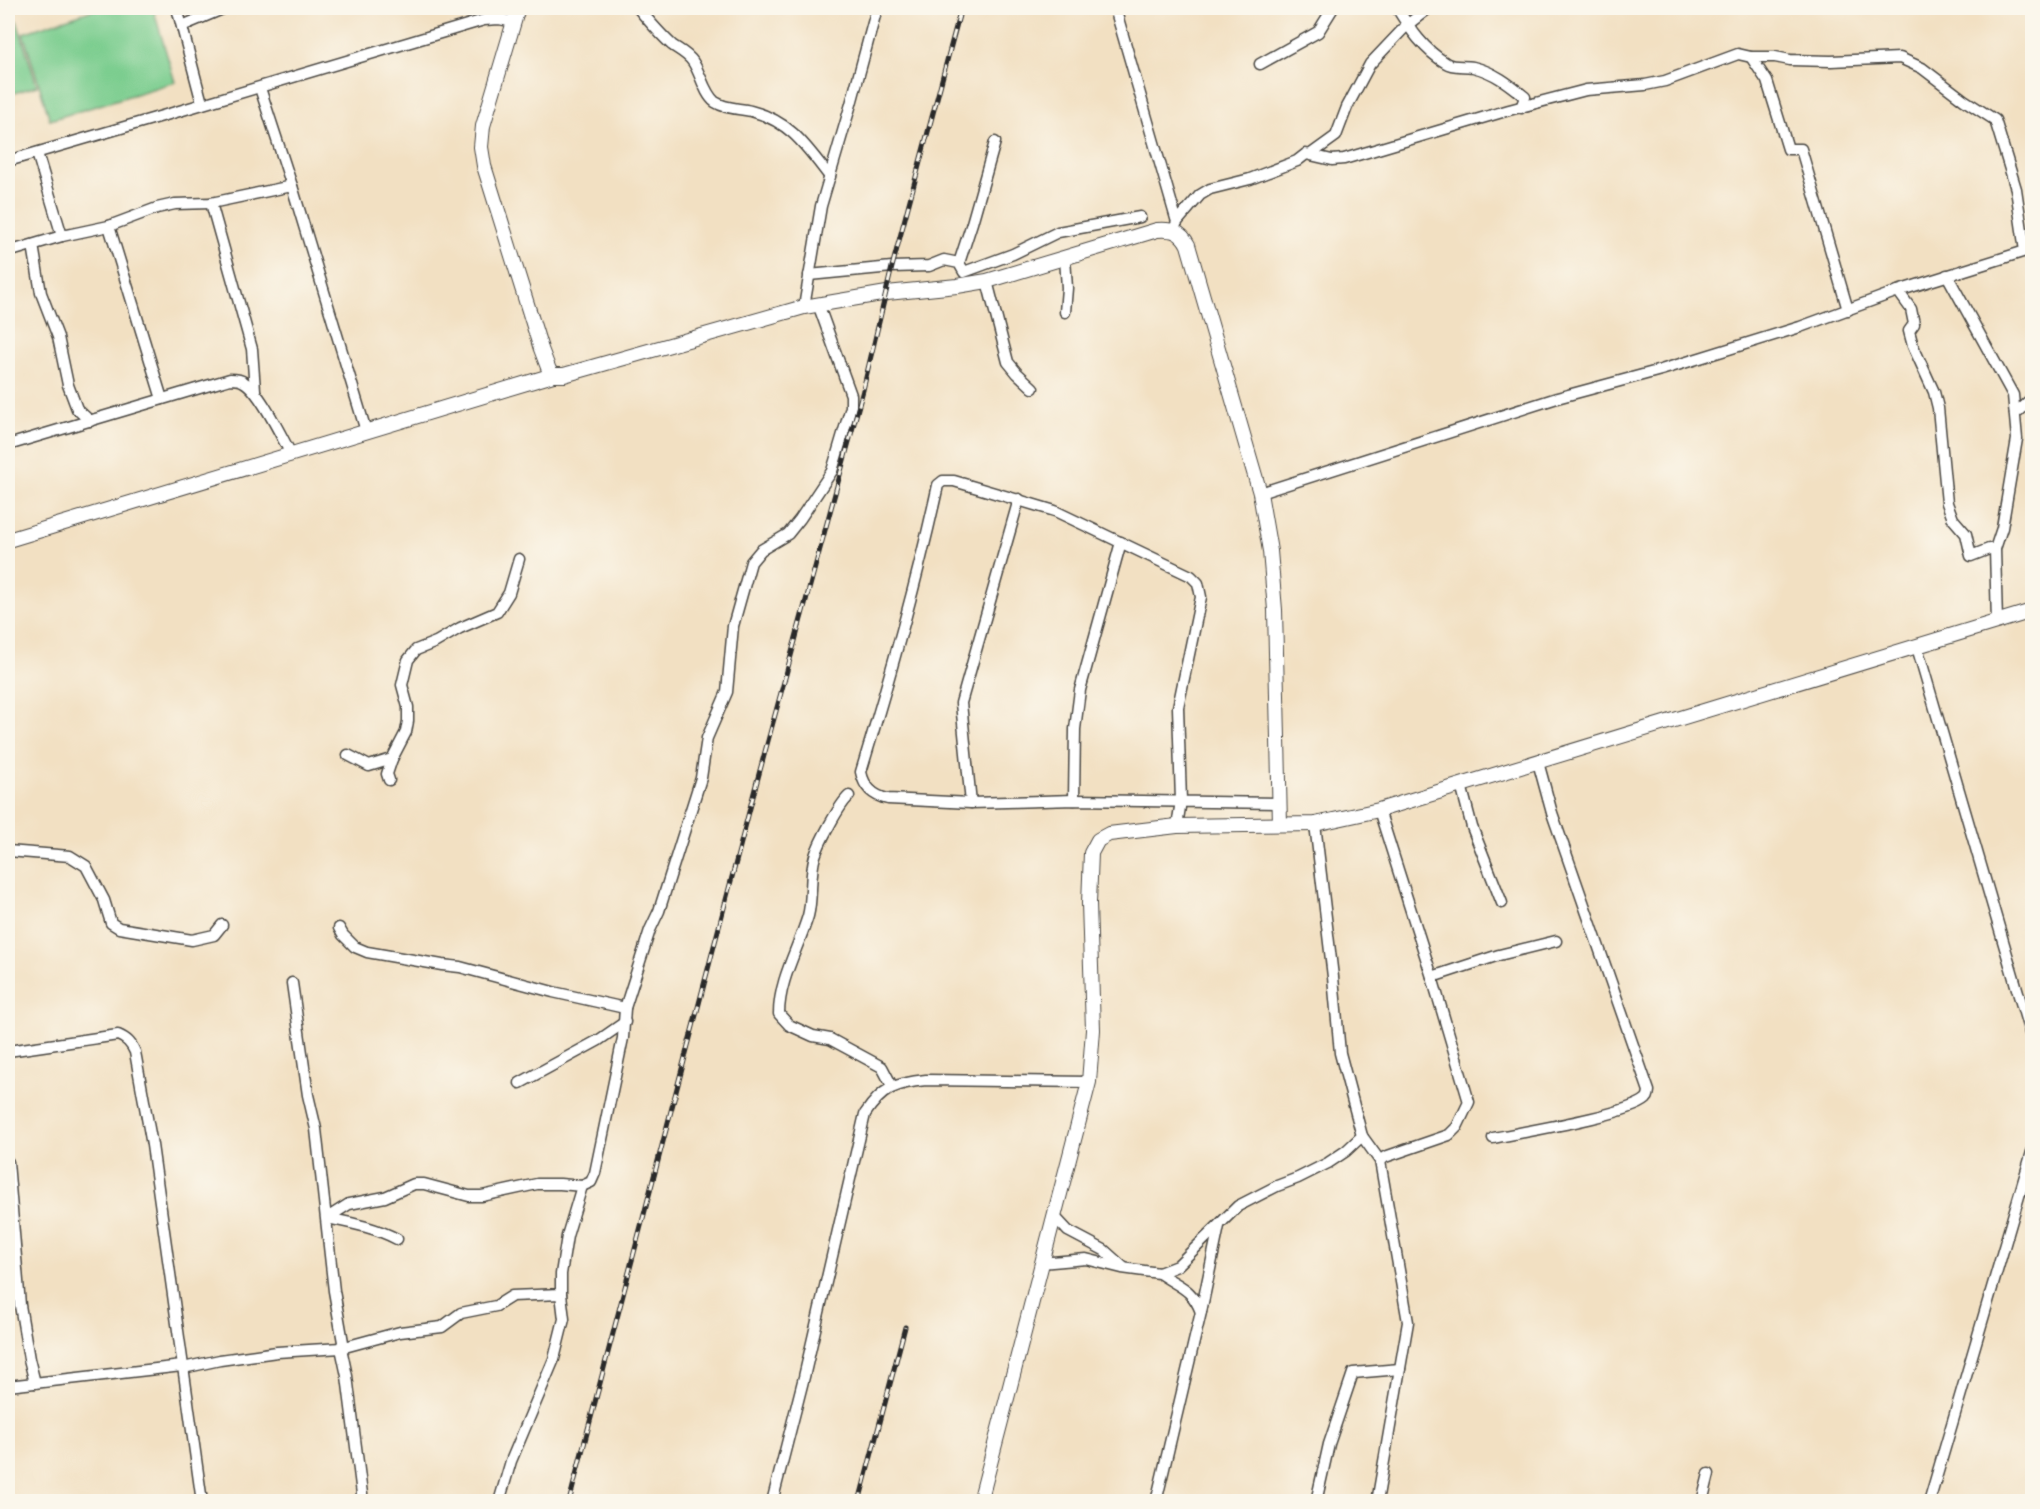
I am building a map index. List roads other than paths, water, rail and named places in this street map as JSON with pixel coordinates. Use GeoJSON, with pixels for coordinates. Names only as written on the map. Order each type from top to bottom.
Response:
{"type":"FeatureCollection","features":[{"type":"Feature","properties":{"kind":"street"},"geometry":{"type":"LineString","coordinates":[[177,8],[202,103]]}},
{"type":"Feature","properties":{"kind":"street"},"geometry":{"type":"LineString","coordinates":[[182,26],[225,8]]}},
{"type":"Feature","properties":{"kind":"street"},"geometry":{"type":"LineString","coordinates":[[518,8],[483,126],[481,147],[484,166],[541,350],[553,375]]}},
{"type":"Feature","properties":{"kind":"street"},"geometry":{"type":"LineString","coordinates":[[638,8],[673,45],[689,56],[708,94],[716,102],[731,109],[750,111],[775,119],[805,144],[830,177]]}},
{"type":"Feature","properties":{"kind":"street"},"geometry":{"type":"LineString","coordinates":[[804,308],[821,206],[876,8]]}},
{"type":"Feature","properties":{"kind":"street"},"geometry":{"type":"LineString","coordinates":[[1114,8],[1175,226],[1188,245],[1260,494],[1270,551],[1275,610],[1281,824]]}},
{"type":"Feature","properties":{"kind":"street"},"geometry":{"type":"LineString","coordinates":[[1260,64],[1318,32],[1333,8]]}},
{"type":"Feature","properties":{"kind":"street"},"geometry":{"type":"LineString","coordinates":[[1397,8],[1424,47],[1448,65],[1473,67],[1496,75],[1525,97],[1521,108]]}},
{"type":"Feature","properties":{"kind":"street"},"geometry":{"type":"LineString","coordinates":[[1311,154],[1336,136],[1347,107],[1370,64],[1407,25],[1429,8]]}},
{"type":"Feature","properties":{"kind":"street"},"geometry":{"type":"LineString","coordinates":[[8,161],[484,20],[499,19],[514,22]]}},
{"type":"Feature","properties":{"kind":"street"},"geometry":{"type":"LineString","coordinates":[[8,540],[553,375],[564,375],[818,304],[987,281],[1175,226],[1200,195],[1210,189],[1250,179],[1297,161],[1306,154],[1332,160],[1344,159],[1586,90],[1665,81],[1738,54],[1790,60],[1900,58],[1922,68],[1995,120],[2016,189],[2029,250],[1661,370],[1557,398],[1260,494]]}},
{"type":"Feature","properties":{"kind":"street"},"geometry":{"type":"LineString","coordinates":[[1751,57],[1767,81],[1788,149],[1801,149],[1848,310]]}},
{"type":"Feature","properties":{"kind":"street"},"geometry":{"type":"LineString","coordinates":[[260,88],[366,431]]}},
{"type":"Feature","properties":{"kind":"street"},"geometry":{"type":"LineString","coordinates":[[995,142],[959,263],[964,272],[1013,254],[1058,232],[1140,217]]}},
{"type":"Feature","properties":{"kind":"street"},"geometry":{"type":"LineString","coordinates":[[37,153],[62,236]]}},
{"type":"Feature","properties":{"kind":"street"},"geometry":{"type":"LineString","coordinates":[[8,252],[62,236],[110,226],[157,208],[175,204],[211,203],[292,186]]}},
{"type":"Feature","properties":{"kind":"street"},"geometry":{"type":"LineString","coordinates":[[211,203],[252,349],[255,390]]}},
{"type":"Feature","properties":{"kind":"street"},"geometry":{"type":"LineString","coordinates":[[110,226],[162,399]]}},
{"type":"Feature","properties":{"kind":"street"},"geometry":{"type":"LineString","coordinates":[[33,245],[41,293],[58,337],[68,385],[77,410],[90,421]]}},
{"type":"Feature","properties":{"kind":"street"},"geometry":{"type":"LineString","coordinates":[[1065,258],[1067,288],[1065,312]]}},
{"type":"Feature","properties":{"kind":"street"},"geometry":{"type":"LineString","coordinates":[[809,275],[928,266],[944,260],[959,263]]}},
{"type":"Feature","properties":{"kind":"street"},"geometry":{"type":"LineString","coordinates":[[1947,276],[2013,395],[2017,439],[2002,528],[1995,549],[1997,622]]}},
{"type":"Feature","properties":{"kind":"street"},"geometry":{"type":"LineString","coordinates":[[987,281],[1008,362],[1033,388]]}},
{"type":"Feature","properties":{"kind":"street"},"geometry":{"type":"LineString","coordinates":[[1898,291],[1911,309],[1914,324],[1909,331],[1913,346],[1934,392],[1938,408],[1947,503],[1953,519],[1966,534],[1971,556],[1995,549]]}},
{"type":"Feature","properties":{"kind":"street"},"geometry":{"type":"LineString","coordinates":[[327,1218],[349,1204],[385,1197],[414,1184],[424,1184],[476,1196],[537,1184],[582,1186],[591,1182],[596,1173],[625,1022],[625,1008],[701,778],[707,738],[727,692],[733,626],[751,562],[761,550],[788,534],[832,471],[851,407],[851,394],[818,304]]}},
{"type":"Feature","properties":{"kind":"street"},"geometry":{"type":"LineString","coordinates":[[8,445],[230,379],[244,381],[255,390],[291,454]]}},
{"type":"Feature","properties":{"kind":"street"},"geometry":{"type":"LineString","coordinates":[[2015,414],[2032,398]]}},
{"type":"Feature","properties":{"kind":"street"},"geometry":{"type":"LineString","coordinates":[[1177,826],[1181,801],[1178,707],[1201,597],[1198,583],[1191,576],[1055,510],[954,481],[943,481],[938,485],[918,574],[861,772],[863,781],[879,797],[971,803],[1074,800],[1181,801],[1280,802]]}},
{"type":"Feature","properties":{"kind":"street"},"geometry":{"type":"LineString","coordinates":[[971,803],[961,703],[1019,499]]}},
{"type":"Feature","properties":{"kind":"street"},"geometry":{"type":"LineString","coordinates":[[1074,800],[1075,729],[1080,690],[1121,542]]}},
{"type":"Feature","properties":{"kind":"street"},"geometry":{"type":"LineString","coordinates":[[390,780],[387,774],[406,732],[408,721],[408,707],[402,685],[408,660],[416,650],[497,612],[509,593],[519,559]]}},
{"type":"Feature","properties":{"kind":"street"},"geometry":{"type":"LineString","coordinates":[[980,1502],[1089,1082],[1093,1030],[1089,903],[1091,853],[1098,840],[1109,834],[1177,826],[1315,824],[1379,810],[2032,611]]}},
{"type":"Feature","properties":{"kind":"street"},"geometry":{"type":"LineString","coordinates":[[1917,647],[2032,1040]]}},
{"type":"Feature","properties":{"kind":"street"},"geometry":{"type":"LineString","coordinates":[[348,755],[369,766],[392,759]]}},
{"type":"Feature","properties":{"kind":"street"},"geometry":{"type":"LineString","coordinates":[[1493,1138],[1616,1112],[1644,1101],[1649,1091],[1552,813],[1538,762]]}},
{"type":"Feature","properties":{"kind":"street"},"geometry":{"type":"LineString","coordinates":[[1461,785],[1472,827],[1502,903]]}},
{"type":"Feature","properties":{"kind":"street"},"geometry":{"type":"LineString","coordinates":[[849,796],[815,855],[808,914],[791,958],[778,1002],[778,1014],[789,1024],[813,1036],[830,1039],[882,1068],[892,1086]]}},
{"type":"Feature","properties":{"kind":"street"},"geometry":{"type":"LineString","coordinates":[[1379,810],[1469,1102],[1457,1126],[1449,1135],[1385,1157],[1380,1161]]}},
{"type":"Feature","properties":{"kind":"street"},"geometry":{"type":"LineString","coordinates":[[1315,824],[1340,1053],[1362,1136],[1380,1161],[1408,1322],[1377,1502]]}},
{"type":"Feature","properties":{"kind":"street"},"geometry":{"type":"LineString","coordinates":[[8,851],[70,856],[86,866],[104,900],[111,922],[119,928],[192,940],[214,935],[222,925]]}},
{"type":"Feature","properties":{"kind":"street"},"geometry":{"type":"LineString","coordinates":[[339,928],[355,947],[368,952],[460,967],[553,992],[625,1008]]}},
{"type":"Feature","properties":{"kind":"street"},"geometry":{"type":"LineString","coordinates":[[1432,977],[1498,955],[1556,941]]}},
{"type":"Feature","properties":{"kind":"street"},"geometry":{"type":"LineString","coordinates":[[292,983],[308,1095],[316,1129],[334,1291],[343,1342],[341,1348],[348,1376],[363,1502]]}},
{"type":"Feature","properties":{"kind":"street"},"geometry":{"type":"LineString","coordinates":[[520,1083],[599,1040],[625,1022]]}},
{"type":"Feature","properties":{"kind":"street"},"geometry":{"type":"LineString","coordinates":[[8,1051],[118,1035],[132,1045],[152,1145],[202,1502]]}},
{"type":"Feature","properties":{"kind":"street"},"geometry":{"type":"LineString","coordinates":[[772,1502],[804,1377],[865,1114],[872,1102],[892,1086],[926,1080],[1089,1082]]}},
{"type":"Feature","properties":{"kind":"street"},"geometry":{"type":"LineString","coordinates":[[1159,1273],[1177,1266],[1238,1206],[1328,1163],[1362,1136]]}},
{"type":"Feature","properties":{"kind":"street"},"geometry":{"type":"LineString","coordinates":[[1929,1502],[2032,1152]]}},
{"type":"Feature","properties":{"kind":"street"},"geometry":{"type":"LineString","coordinates":[[8,1162],[20,1305],[35,1383]]}},
{"type":"Feature","properties":{"kind":"street"},"geometry":{"type":"LineString","coordinates":[[499,1502],[515,1451],[554,1359],[564,1319],[561,1274],[567,1236],[582,1186]]}},
{"type":"Feature","properties":{"kind":"street"},"geometry":{"type":"LineString","coordinates":[[1054,1216],[1068,1231],[1104,1250],[1124,1268]]}},
{"type":"Feature","properties":{"kind":"street"},"geometry":{"type":"LineString","coordinates":[[327,1218],[382,1231],[397,1239]]}},
{"type":"Feature","properties":{"kind":"street"},"geometry":{"type":"LineString","coordinates":[[1156,1502],[1219,1226]]}},
{"type":"Feature","properties":{"kind":"street"},"geometry":{"type":"LineString","coordinates":[[1041,1263],[1086,1259],[1159,1273],[1188,1291],[1196,1299],[1201,1312]]}},
{"type":"Feature","properties":{"kind":"street"},"geometry":{"type":"LineString","coordinates":[[8,1386],[182,1367],[277,1352],[341,1348],[400,1332],[442,1327],[461,1313],[496,1306],[512,1296],[561,1294]]}},
{"type":"Feature","properties":{"kind":"street"},"geometry":{"type":"LineString","coordinates":[[1316,1502],[1329,1444],[1353,1373],[1400,1369]]}},
{"type":"Feature","properties":{"kind":"street"},"geometry":{"type":"LineString","coordinates":[[1702,1502],[1709,1474]]}},
{"type":"Feature","properties":{"kind":"railway"},"geometry":{"type":"LineString","coordinates":[[569,1502],[756,785],[863,390],[892,267],[961,8]]}},
{"type":"Feature","properties":{"kind":"railway"},"geometry":{"type":"LineString","coordinates":[[859,1502],[905,1327]]}}]}
